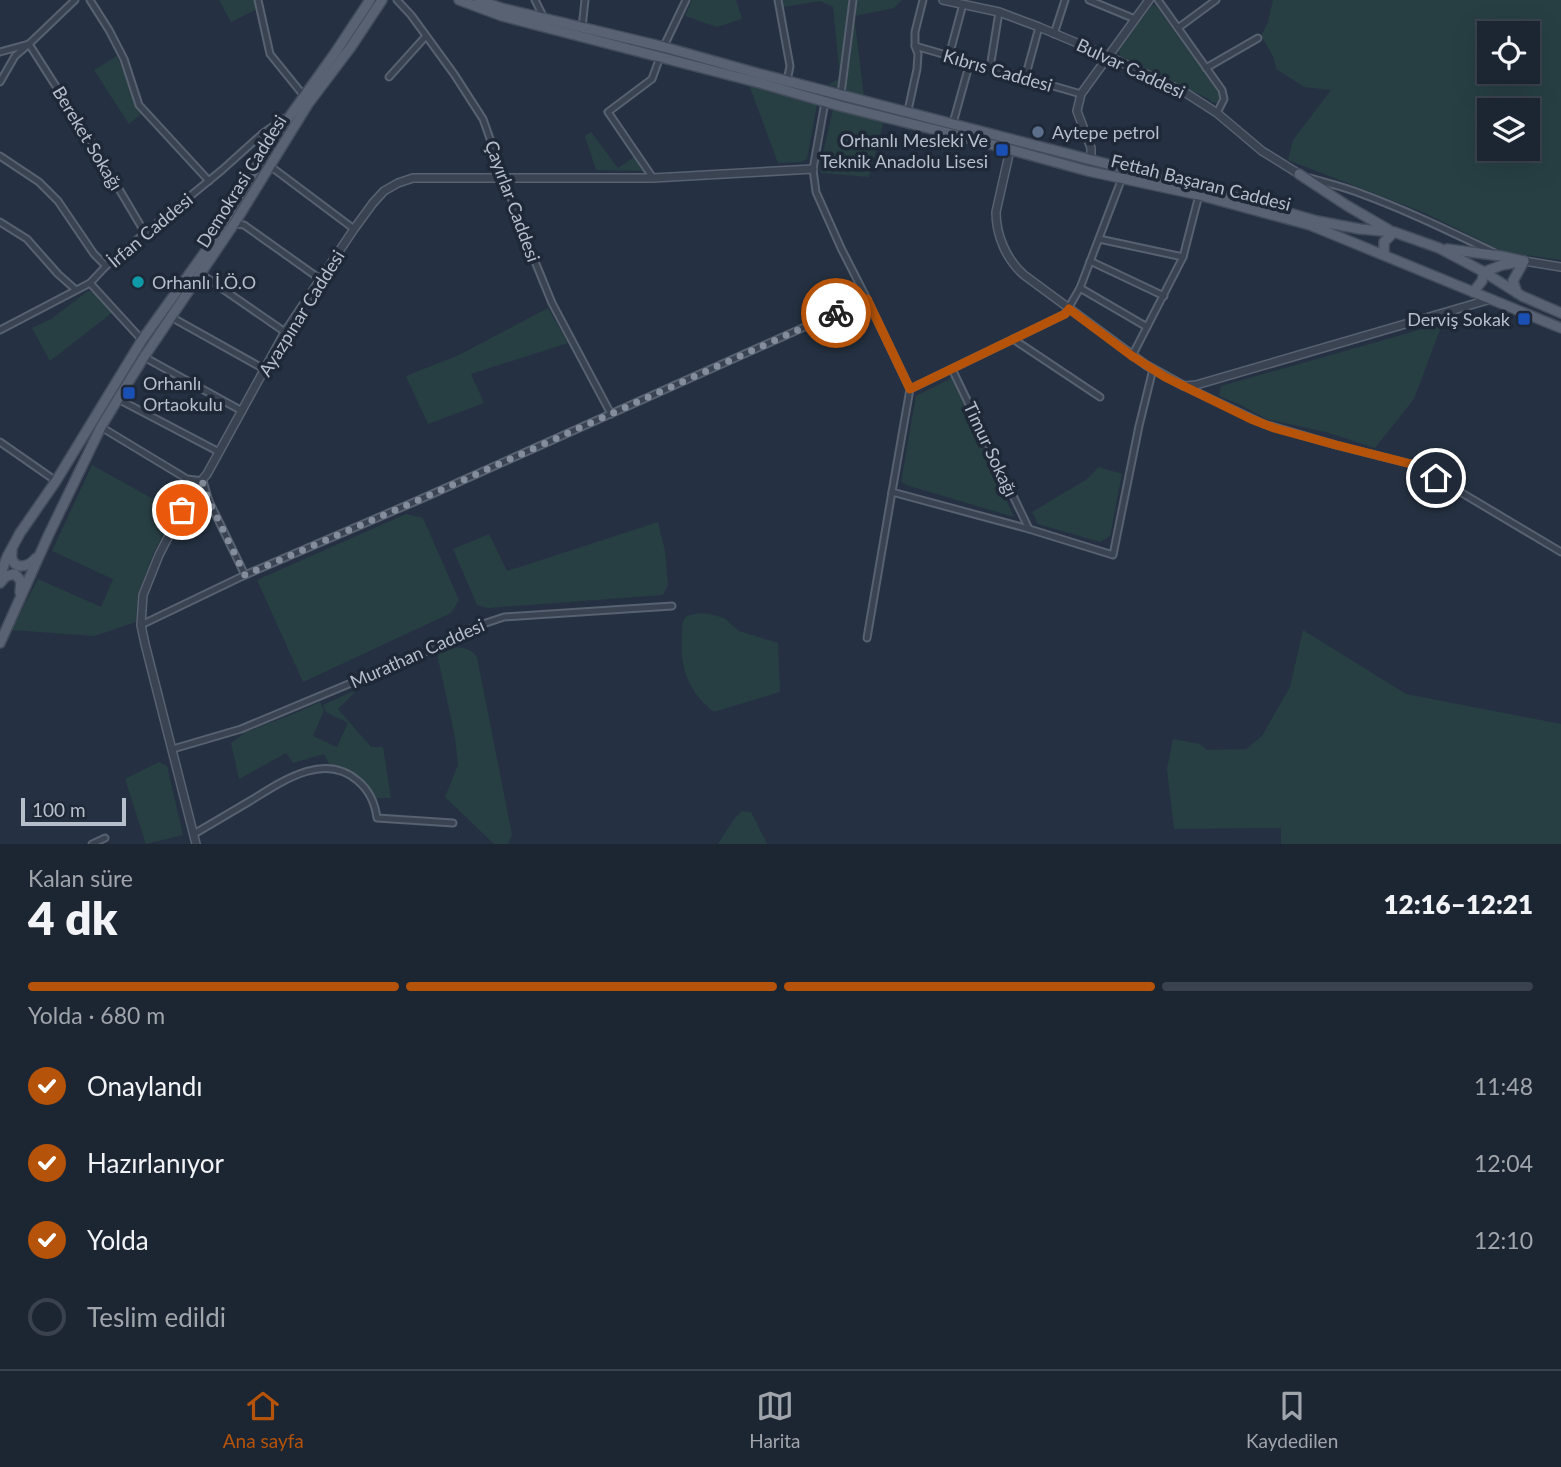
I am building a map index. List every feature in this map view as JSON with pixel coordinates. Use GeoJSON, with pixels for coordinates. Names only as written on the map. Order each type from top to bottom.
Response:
{"type":"FeatureCollection","features":[{"type":"Feature","properties":{"kind":"main road","name":"Demokrasi Caddesi"},"geometry":{"type":"LineString","coordinates":[[0,576],[20,533],[56,481],[142,340],[210,244],[290,114],[370,0]]}},
{"type":"Feature","properties":{"kind":"main road","name":"Demokrasi Caddesi"},"geometry":{"type":"LineString","coordinates":[[0,643],[41,550],[101,427],[144,357],[234,224],[307,104],[351,47],[382,0]]}},
{"type":"Feature","properties":{"kind":"main road","name":"Fettah Başaran Caddesi"},"geometry":{"type":"LineString","coordinates":[[459,0],[502,16],[581,32],[841,94],[1010,150],[1199,195],[1310,225],[1561,328]]}},
{"type":"Feature","properties":{"kind":"main road","name":"Fettah Başaran Caddesi"},"geometry":{"type":"LineString","coordinates":[[479,0],[544,18],[581,32]]}},
{"type":"Feature","properties":{"kind":"main road","name":"Fettah Başaran Caddesi"},"geometry":{"type":"LineString","coordinates":[[662,52],[825,102],[953,123],[1317,221],[1394,232],[1438,248],[1517,293],[1561,313]]}},
{"type":"Feature","properties":{"kind":"main road"},"geometry":{"type":"LineString","coordinates":[[1299,174],[1394,232],[1384,242],[1384,254]]}},
{"type":"Feature","properties":{"kind":"main road"},"geometry":{"type":"LineString","coordinates":[[1340,237],[1347,227],[1353,209]]}},
{"type":"Feature","properties":{"kind":"main road"},"geometry":{"type":"LineString","coordinates":[[1438,248],[1524,261]]}},
{"type":"Feature","properties":{"kind":"main road"},"geometry":{"type":"LineString","coordinates":[[1473,292],[1482,281],[1484,272],[1524,261]]}},
{"type":"Feature","properties":{"kind":"main road"},"geometry":{"type":"LineString","coordinates":[[1517,293],[1513,281],[1524,261]]}},
{"type":"Feature","properties":{"kind":"main road"},"geometry":{"type":"LineString","coordinates":[[20,533],[11,557],[16,564],[24,567],[29,565],[41,550]]}},
{"type":"Feature","properties":{"kind":"main road"},"geometry":{"type":"LineString","coordinates":[[0,583],[10,574],[19,577],[22,586],[16,607]]}},
{"type":"Feature","properties":{"kind":"street"},"geometry":{"type":"LineString","coordinates":[[0,82],[15,55],[75,0]]}},
{"type":"Feature","properties":{"kind":"street"},"geometry":{"type":"LineString","coordinates":[[90,0],[124,59],[139,105],[209,181]]}},
{"type":"Feature","properties":{"kind":"street"},"geometry":{"type":"LineString","coordinates":[[258,0],[270,54],[303,96]]}},
{"type":"Feature","properties":{"kind":"street","name":"Çayırlar Caddesi"},"geometry":{"type":"LineString","coordinates":[[397,0],[454,74],[483,119],[525,237],[552,303],[611,414]]}},
{"type":"Feature","properties":{"kind":"street"},"geometry":{"type":"LineString","coordinates":[[535,0],[544,18]]}},
{"type":"Feature","properties":{"kind":"street"},"geometry":{"type":"LineString","coordinates":[[581,32],[586,0]]}},
{"type":"Feature","properties":{"kind":"street"},"geometry":{"type":"LineString","coordinates":[[653,178],[608,112],[652,79],[686,0]]}},
{"type":"Feature","properties":{"kind":"street"},"geometry":{"type":"LineString","coordinates":[[778,0],[790,66],[787,81]]}},
{"type":"Feature","properties":{"kind":"street"},"geometry":{"type":"LineString","coordinates":[[841,94],[853,0]]}},
{"type":"Feature","properties":{"kind":"street"},"geometry":{"type":"LineString","coordinates":[[906,117],[917,69],[915,32],[923,0]]}},
{"type":"Feature","properties":{"kind":"street","name":"Bulvar Caddesi"},"geometry":{"type":"LineString","coordinates":[[943,0],[999,12],[1039,27],[1108,55],[1186,93],[1217,113],[1262,151],[1299,174]]}},
{"type":"Feature","properties":{"kind":"street"},"geometry":{"type":"LineString","coordinates":[[1054,33],[1065,0]]}},
{"type":"Feature","properties":{"kind":"street"},"geometry":{"type":"LineString","coordinates":[[1089,0],[1135,19]]}},
{"type":"Feature","properties":{"kind":"street"},"geometry":{"type":"LineString","coordinates":[[1091,160],[1091,148],[1077,111],[1081,94],[1149,0]]}},
{"type":"Feature","properties":{"kind":"street"},"geometry":{"type":"LineString","coordinates":[[1158,0],[1222,90],[1224,99],[1217,113]]}},
{"type":"Feature","properties":{"kind":"street"},"geometry":{"type":"LineString","coordinates":[[1178,28],[1216,0]]}},
{"type":"Feature","properties":{"kind":"street"},"geometry":{"type":"LineString","coordinates":[[949,56],[963,4]]}},
{"type":"Feature","properties":{"kind":"street"},"geometry":{"type":"LineString","coordinates":[[990,68],[999,12]]}},
{"type":"Feature","properties":{"kind":"street"},"geometry":{"type":"LineString","coordinates":[[1025,78],[1039,27]]}},
{"type":"Feature","properties":{"kind":"street"},"geometry":{"type":"LineString","coordinates":[[389,77],[426,36]]}},
{"type":"Feature","properties":{"kind":"street"},"geometry":{"type":"LineString","coordinates":[[1206,68],[1258,37]]}},
{"type":"Feature","properties":{"kind":"street"},"geometry":{"type":"LineString","coordinates":[[0,52],[29,44]]}},
{"type":"Feature","properties":{"kind":"street","name":"Bereket Sokağı"},"geometry":{"type":"LineString","coordinates":[[29,44],[145,233]]}},
{"type":"Feature","properties":{"kind":"street","name":"Kıbrıs Caddesi"},"geometry":{"type":"LineString","coordinates":[[915,47],[1081,94]]}},
{"type":"Feature","properties":{"kind":"street"},"geometry":{"type":"LineString","coordinates":[[953,123],[970,62]]}},
{"type":"Feature","properties":{"kind":"street"},"geometry":{"type":"LineString","coordinates":[[825,102],[813,169],[816,192],[910,389],[867,638]]}},
{"type":"Feature","properties":{"kind":"street","name":"İrfan Caddesi"},"geometry":{"type":"LineString","coordinates":[[0,330],[90,283],[106,266],[262,134],[290,114]]}},
{"type":"Feature","properties":{"kind":"street"},"geometry":{"type":"LineString","coordinates":[[1010,150],[996,220],[1001,240],[1012,262],[1017,269],[1132,356],[1184,386],[1264,424],[1415,465],[1561,552]]}},
{"type":"Feature","properties":{"kind":"street"},"geometry":{"type":"LineString","coordinates":[[0,156],[39,182],[58,201],[94,254],[106,266]]}},
{"type":"Feature","properties":{"kind":"street"},"geometry":{"type":"LineString","coordinates":[[269,165],[354,229]]}},
{"type":"Feature","properties":{"kind":"street","name":"Ayazpınar Caddesi"},"geometry":{"type":"LineString","coordinates":[[197,844],[141,625],[143,595],[159,555],[191,493],[202,481],[219,452],[285,332],[378,197],[390,187],[413,178],[653,178],[813,169]]}},
{"type":"Feature","properties":{"kind":"street"},"geometry":{"type":"LineString","coordinates":[[1299,174],[1359,192],[1404,210],[1502,256]]}},
{"type":"Feature","properties":{"kind":"street"},"geometry":{"type":"LineString","coordinates":[[910,389],[1065,314],[1080,288],[1122,178]]}},
{"type":"Feature","properties":{"kind":"street"},"geometry":{"type":"LineString","coordinates":[[1132,356],[1183,257],[1199,195]]}},
{"type":"Feature","properties":{"kind":"street"},"geometry":{"type":"LineString","coordinates":[[0,222],[27,239],[76,290]]}},
{"type":"Feature","properties":{"kind":"street"},"geometry":{"type":"LineString","coordinates":[[234,224],[244,225],[320,279]]}},
{"type":"Feature","properties":{"kind":"street"},"geometry":{"type":"LineString","coordinates":[[1098,239],[1183,257]]}},
{"type":"Feature","properties":{"kind":"street"},"geometry":{"type":"LineString","coordinates":[[1090,261],[1164,296]]}},
{"type":"Feature","properties":{"kind":"street"},"geometry":{"type":"LineString","coordinates":[[1524,261],[1561,267]]}},
{"type":"Feature","properties":{"kind":"street"},"geometry":{"type":"LineString","coordinates":[[201,274],[285,332]]}},
{"type":"Feature","properties":{"kind":"street"},"geometry":{"type":"LineString","coordinates":[[90,283],[142,340]]}},
{"type":"Feature","properties":{"kind":"street"},"geometry":{"type":"LineString","coordinates":[[1080,288],[1147,327]]}},
{"type":"Feature","properties":{"kind":"street"},"geometry":{"type":"LineString","coordinates":[[141,625],[245,575],[867,299]]}},
{"type":"Feature","properties":{"kind":"street"},"geometry":{"type":"LineString","coordinates":[[1184,386],[1196,385],[1491,299]]}},
{"type":"Feature","properties":{"kind":"street"},"geometry":{"type":"LineString","coordinates":[[171,317],[264,369]]}},
{"type":"Feature","properties":{"kind":"street"},"geometry":{"type":"LineString","coordinates":[[1013,339],[1100,397]]}},
{"type":"Feature","properties":{"kind":"street"},"geometry":{"type":"LineString","coordinates":[[144,357],[242,411]]}},
{"type":"Feature","properties":{"kind":"street","name":"Timur Sokağı"},"geometry":{"type":"LineString","coordinates":[[953,369],[1029,529]]}},
{"type":"Feature","properties":{"kind":"street"},"geometry":{"type":"LineString","coordinates":[[892,492],[1113,555],[1153,369]]}},
{"type":"Feature","properties":{"kind":"street"},"geometry":{"type":"LineString","coordinates":[[118,399],[219,452]]}},
{"type":"Feature","properties":{"kind":"street"},"geometry":{"type":"LineString","coordinates":[[101,427],[187,479],[202,481],[245,575]]}},
{"type":"Feature","properties":{"kind":"street"},"geometry":{"type":"LineString","coordinates":[[0,442],[56,481]]}},
{"type":"Feature","properties":{"kind":"street","name":"Murathan Caddesi"},"geometry":{"type":"LineString","coordinates":[[173,749],[241,729],[423,653],[474,627],[503,617],[672,606]]}},
{"type":"Feature","properties":{"kind":"street"},"geometry":{"type":"LineString","coordinates":[[194,834],[293,776],[316,769],[340,770],[354,777],[370,795],[376,806],[377,818],[453,823]]}},
{"type":"Feature","properties":{"kind":"street"},"geometry":{"type":"LineString","coordinates":[[92,844],[105,838]]}},
{"type":"Feature","properties":{"kind":"green space"},"geometry":{"type":"Polygon","coordinates":[[[219,0],[254,0],[257,9],[231,22],[219,0]]]}},
{"type":"Feature","properties":{"kind":"green space"},"geometry":{"type":"Polygon","coordinates":[[[692,0],[736,0],[742,19],[717,27],[685,16],[692,0]]]}},
{"type":"Feature","properties":{"kind":"green space"},"geometry":{"type":"Polygon","coordinates":[[[781,0],[850,0],[840,87],[828,85],[840,78],[833,7],[820,1],[783,7],[781,0]]]}},
{"type":"Feature","properties":{"kind":"green space"},"geometry":{"type":"Polygon","coordinates":[[[857,0],[902,0],[894,8],[855,16],[857,0]]]}},
{"type":"Feature","properties":{"kind":"green space"},"geometry":{"type":"Polygon","coordinates":[[[1273,0],[1561,0],[1561,260],[1504,252],[1425,213],[1288,160],[1293,140],[1331,90],[1304,87],[1276,69],[1274,58],[1261,36],[1268,22],[1273,0]]]}},
{"type":"Feature","properties":{"kind":"green space"},"geometry":{"type":"Polygon","coordinates":[[[1152,5],[1156,6],[1218,91],[1220,97],[1217,103],[1120,56],[1119,50],[1152,5]]]}},
{"type":"Feature","properties":{"kind":"green space"},"geometry":{"type":"Polygon","coordinates":[[[855,20],[864,96],[846,90],[855,20]]]}},
{"type":"Feature","properties":{"kind":"green space"},"geometry":{"type":"Polygon","coordinates":[[[117,56],[142,113],[129,124],[94,70],[117,56]]]}},
{"type":"Feature","properties":{"kind":"green space"},"geometry":{"type":"Polygon","coordinates":[[[749,85],[817,104],[807,159],[801,162],[778,163],[749,85]]]}},
{"type":"Feature","properties":{"kind":"green space"},"geometry":{"type":"Polygon","coordinates":[[[833,109],[884,121],[869,177],[821,173],[833,109]]]}},
{"type":"Feature","properties":{"kind":"green space"},"geometry":{"type":"Polygon","coordinates":[[[591,132],[618,168],[634,157],[643,171],[596,170],[585,136],[591,132]]]}},
{"type":"Feature","properties":{"kind":"green space"},"geometry":{"type":"Polygon","coordinates":[[[88,291],[93,292],[113,312],[50,361],[32,328],[51,319],[88,291]]]}},
{"type":"Feature","properties":{"kind":"green space"},"geometry":{"type":"Polygon","coordinates":[[[548,308],[568,343],[471,374],[484,403],[428,424],[406,376],[459,355],[548,308]]]}},
{"type":"Feature","properties":{"kind":"green space"},"geometry":{"type":"Polygon","coordinates":[[[1433,326],[1441,327],[1414,399],[1375,448],[1326,432],[1266,419],[1219,396],[1221,386],[1433,326]]]}},
{"type":"Feature","properties":{"kind":"green space"},"geometry":{"type":"Polygon","coordinates":[[[952,378],[1014,517],[901,482],[916,396],[952,378]]]}},
{"type":"Feature","properties":{"kind":"green space"},"geometry":{"type":"Polygon","coordinates":[[[92,465],[175,511],[154,552],[138,594],[136,622],[95,636],[11,630],[38,579],[101,607],[113,579],[52,551],[92,465]]]}},
{"type":"Feature","properties":{"kind":"green space"},"geometry":{"type":"Polygon","coordinates":[[[1099,467],[1122,474],[1110,536],[1100,542],[1038,524],[1032,512],[1087,479],[1099,467]]]}},
{"type":"Feature","properties":{"kind":"green space"},"geometry":{"type":"Polygon","coordinates":[[[406,514],[423,518],[459,600],[451,613],[303,682],[257,580],[406,514]]]}},
{"type":"Feature","properties":{"kind":"green space"},"geometry":{"type":"Polygon","coordinates":[[[658,522],[665,551],[668,585],[663,595],[488,608],[477,605],[453,549],[489,534],[507,571],[658,522]]]}},
{"type":"Feature","properties":{"kind":"green space"},"geometry":{"type":"Polygon","coordinates":[[[701,613],[724,618],[739,631],[778,643],[780,692],[714,712],[705,704],[687,678],[681,646],[684,619],[701,613]]]}},
{"type":"Feature","properties":{"kind":"green space"},"geometry":{"type":"Polygon","coordinates":[[[1303,630],[1406,694],[1561,724],[1561,844],[1281,844],[1281,828],[1174,829],[1167,769],[1173,739],[1200,744],[1207,750],[1246,749],[1262,736],[1290,687],[1303,630]]]}},
{"type":"Feature","properties":{"kind":"green space"},"geometry":{"type":"Polygon","coordinates":[[[453,647],[470,650],[477,657],[512,835],[508,844],[494,844],[445,797],[458,765],[455,737],[437,654],[453,647]]]}},
{"type":"Feature","properties":{"kind":"green space"},"geometry":{"type":"Polygon","coordinates":[[[358,689],[338,709],[371,747],[383,747],[391,798],[374,798],[363,780],[351,772],[330,766],[324,754],[293,763],[286,753],[239,779],[231,743],[246,732],[320,702],[324,711],[313,736],[337,747],[348,723],[326,712],[323,705],[358,689]]]}},
{"type":"Feature","properties":{"kind":"green space"},"geometry":{"type":"Polygon","coordinates":[[[159,762],[167,766],[183,835],[146,844],[125,779],[159,762]]]}},
{"type":"Feature","properties":{"kind":"green space"},"geometry":{"type":"Polygon","coordinates":[[[742,811],[751,812],[767,844],[718,844],[742,811]]]}},
{"type":"Feature","properties":{"kind":"way so far"},"geometry":{"type":"LineString","coordinates":[[182,510],[191,493],[202,481],[245,575],[836,313]]}},
{"type":"Feature","properties":{"kind":"place","name":"Aytepe petrol"},"geometry":{"type":"Point","coordinates":[1038,132]}},
{"type":"Feature","properties":{"kind":"place","name":"Orhanlı Mesleki Ve Teknik Anadolu Lisesi"},"geometry":{"type":"Point","coordinates":[1002,150]}},
{"type":"Feature","properties":{"kind":"place","name":"Orhanlı İ.Ö.O"},"geometry":{"type":"Point","coordinates":[138,282]}},
{"type":"Feature","properties":{"kind":"place","name":"Derviş Sokak"},"geometry":{"type":"Point","coordinates":[1524,319]}},
{"type":"Feature","properties":{"kind":"place","name":"Orhanlı Ortaokulu"},"geometry":{"type":"Point","coordinates":[129,393]}},
{"type":"Feature","properties":{"kind":"route"},"geometry":{"type":"LineString","coordinates":[[836,313],[867,299],[910,389],[1065,314],[1069,309],[1165,377],[1251,419],[1274,428],[1415,465],[1436,478]]}}]}
